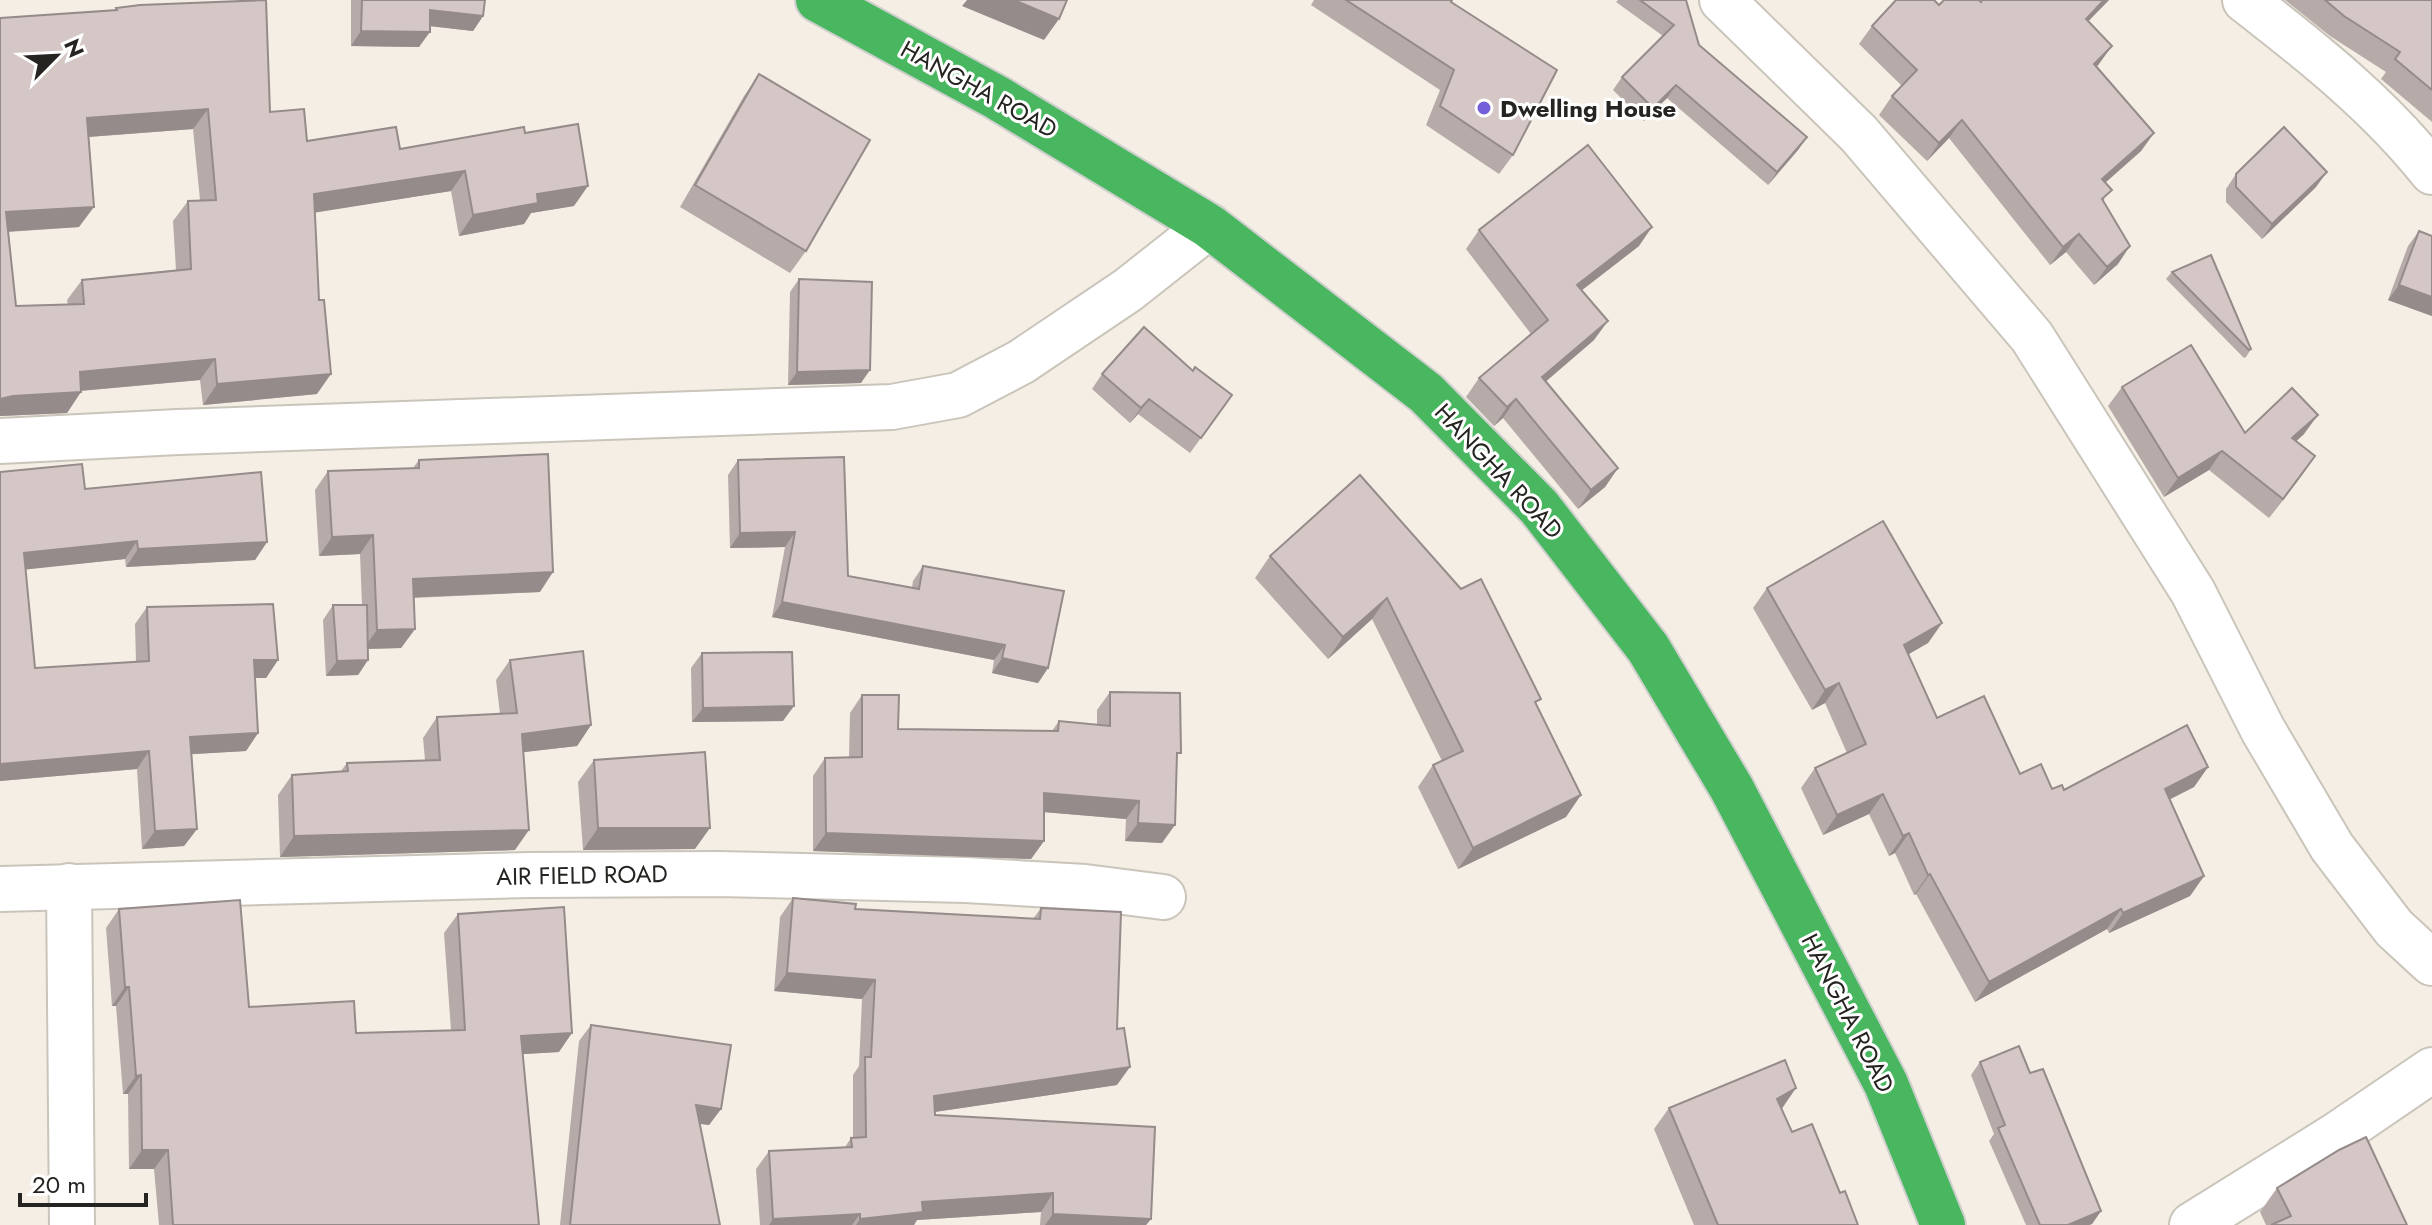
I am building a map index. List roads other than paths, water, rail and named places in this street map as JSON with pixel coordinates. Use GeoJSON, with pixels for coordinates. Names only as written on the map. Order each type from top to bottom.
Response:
{"type":"FeatureCollection","features":[{"type":"Feature","properties":{"kind":"highway","name":"HANGHA ROAD"},"geometry":{"type":"LineString","coordinates":[[818,0],[996,97],[1209,226],[1426,393],[1539,507],[1648,648],[1732,789],[1886,1084],[1943,1225]]}},
{"type":"Feature","properties":{"kind":"street"},"geometry":{"type":"LineString","coordinates":[[1722,0],[1859,134],[2032,337],[2193,592],[2263,730],[2332,847],[2394,928],[2432,963]]}},
{"type":"Feature","properties":{"kind":"street"},"geometry":{"type":"LineString","coordinates":[[2245,0],[2325,62],[2416,152],[2432,172]]}},
{"type":"Feature","properties":{"kind":"street"},"geometry":{"type":"LineString","coordinates":[[0,441],[193,431],[892,407],[945,398],[958,395],[1021,362],[1128,290],[1209,226]]}},
{"type":"Feature","properties":{"kind":"street","name":"AIR FIELD ROAD"},"geometry":{"type":"LineString","coordinates":[[0,889],[530,875],[718,874],[966,880],[1085,887],[1163,897]]}},
{"type":"Feature","properties":{"kind":"street"},"geometry":{"type":"LineString","coordinates":[[69,886],[72,1225]]}},
{"type":"Feature","properties":{"kind":"street"},"geometry":{"type":"LineString","coordinates":[[2192,1225],[2335,1136],[2432,1070]]}},
{"type":"Feature","properties":{"kind":"place","name":"Dwelling House"},"geometry":{"type":"Point","coordinates":[1484,108]}}]}
